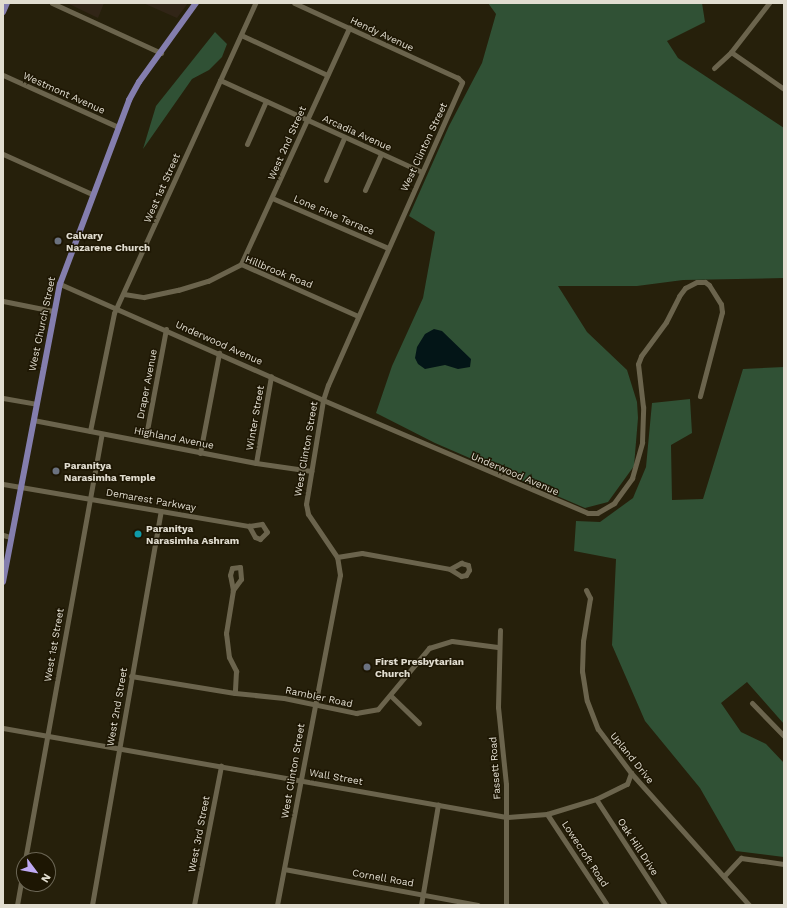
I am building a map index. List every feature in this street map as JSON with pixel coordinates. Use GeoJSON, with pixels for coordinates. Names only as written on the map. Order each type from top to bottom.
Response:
{"type":"FeatureCollection","features":[{"type":"Feature","properties":{"kind":"main road"},"geometry":{"type":"LineString","coordinates":[[3,12],[8,3]]}},
{"type":"Feature","properties":{"kind":"main road","name":"West Church Street"},"geometry":{"type":"LineString","coordinates":[[3,582],[10,537],[21,487],[53,311],[60,284],[118,127],[139,82],[196,3]]}},
{"type":"Feature","properties":{"kind":"street"},"geometry":{"type":"LineString","coordinates":[[52,3],[160,53]]}},
{"type":"Feature","properties":{"kind":"street","name":"West 1st Street"},"geometry":{"type":"LineString","coordinates":[[90,432],[116,308],[124,294],[255,3]]}},
{"type":"Feature","properties":{"kind":"street","name":"Hendy Avenue"},"geometry":{"type":"LineString","coordinates":[[294,3],[458,78],[462,82]]}},
{"type":"Feature","properties":{"kind":"street"},"geometry":{"type":"LineString","coordinates":[[714,68],[731,52],[769,3]]}},
{"type":"Feature","properties":{"kind":"street","name":"West 2nd Street"},"geometry":{"type":"LineString","coordinates":[[241,264],[349,28]]}},
{"type":"Feature","properties":{"kind":"street"},"geometry":{"type":"LineString","coordinates":[[241,34],[327,75]]}},
{"type":"Feature","properties":{"kind":"street"},"geometry":{"type":"LineString","coordinates":[[731,52],[784,89]]}},
{"type":"Feature","properties":{"kind":"street","name":"Westmont Avenue"},"geometry":{"type":"LineString","coordinates":[[3,75],[118,127]]}},
{"type":"Feature","properties":{"kind":"street","name":"Arcadia Avenue"},"geometry":{"type":"LineString","coordinates":[[220,80],[344,138],[422,172]]}},
{"type":"Feature","properties":{"kind":"street","name":"West Clinton Street"},"geometry":{"type":"LineString","coordinates":[[277,905],[314,703],[340,575],[337,557],[308,514],[306,500],[323,400],[358,316],[462,82]]}},
{"type":"Feature","properties":{"kind":"street"},"geometry":{"type":"LineString","coordinates":[[247,144],[266,101]]}},
{"type":"Feature","properties":{"kind":"street"},"geometry":{"type":"LineString","coordinates":[[326,180],[344,138]]}},
{"type":"Feature","properties":{"kind":"street"},"geometry":{"type":"LineString","coordinates":[[3,154],[92,194]]}},
{"type":"Feature","properties":{"kind":"street"},"geometry":{"type":"LineString","coordinates":[[366,190],[381,154]]}},
{"type":"Feature","properties":{"kind":"street","name":"Lone Pine Terrace"},"geometry":{"type":"LineString","coordinates":[[272,198],[388,248]]}},
{"type":"Feature","properties":{"kind":"street","name":"Hillbrook Road"},"geometry":{"type":"LineString","coordinates":[[124,294],[144,297],[178,290],[208,281],[241,264],[358,316]]}},
{"type":"Feature","properties":{"kind":"street","name":"Underwood Avenue"},"geometry":{"type":"LineString","coordinates":[[60,284],[166,329],[323,400],[588,513],[597,512],[614,503],[632,478],[642,442],[643,407],[640,360],[666,322],[679,296],[685,288],[697,282],[709,285],[721,304],[722,312],[700,396]]}},
{"type":"Feature","properties":{"kind":"street"},"geometry":{"type":"LineString","coordinates":[[3,301],[53,311]]}},
{"type":"Feature","properties":{"kind":"street","name":"Draper Avenue"},"geometry":{"type":"LineString","coordinates":[[145,441],[166,329]]}},
{"type":"Feature","properties":{"kind":"street"},"geometry":{"type":"LineString","coordinates":[[200,453],[219,353]]}},
{"type":"Feature","properties":{"kind":"street","name":"Winter Street"},"geometry":{"type":"LineString","coordinates":[[256,463],[271,376]]}},
{"type":"Feature","properties":{"kind":"street"},"geometry":{"type":"LineString","coordinates":[[3,398],[36,404]]}},
{"type":"Feature","properties":{"kind":"street","name":"Highland Avenue"},"geometry":{"type":"LineString","coordinates":[[33,420],[200,453],[311,471]]}},
{"type":"Feature","properties":{"kind":"street","name":"West 1st Street"},"geometry":{"type":"LineString","coordinates":[[26,852],[102,434]]}},
{"type":"Feature","properties":{"kind":"street","name":"Demarest Parkway"},"geometry":{"type":"LineString","coordinates":[[3,484],[249,526]]}},
{"type":"Feature","properties":{"kind":"street","name":"West 2nd Street"},"geometry":{"type":"LineString","coordinates":[[92,905],[118,749],[161,511]]}},
{"type":"Feature","properties":{"kind":"street"},"geometry":{"type":"LineString","coordinates":[[3,536],[10,537]]}},
{"type":"Feature","properties":{"kind":"street"},"geometry":{"type":"LineString","coordinates":[[337,557],[362,553],[450,569]]}},
{"type":"Feature","properties":{"kind":"street"},"geometry":{"type":"LineString","coordinates":[[233,590],[226,633],[229,657],[236,671],[235,693]]}},
{"type":"Feature","properties":{"kind":"street","name":"Upland Drive"},"geometry":{"type":"LineString","coordinates":[[586,590],[590,598],[582,656],[587,701],[606,742],[631,773],[724,876],[747,904]]}},
{"type":"Feature","properties":{"kind":"street","name":"Fassett Road"},"geometry":{"type":"LineString","coordinates":[[500,630],[498,647],[498,707],[506,784],[506,905]]}},
{"type":"Feature","properties":{"kind":"street","name":"Rambler Road"},"geometry":{"type":"LineString","coordinates":[[131,676],[235,693],[314,703],[356,713],[378,709],[391,696],[412,665],[429,648],[452,641],[498,647]]}},
{"type":"Feature","properties":{"kind":"street"},"geometry":{"type":"LineString","coordinates":[[391,696],[419,723]]}},
{"type":"Feature","properties":{"kind":"street"},"geometry":{"type":"LineString","coordinates":[[752,703],[784,736]]}},
{"type":"Feature","properties":{"kind":"street","name":"Wall Street"},"geometry":{"type":"LineString","coordinates":[[3,728],[506,817],[547,814],[596,799],[626,784],[631,773]]}},
{"type":"Feature","properties":{"kind":"street","name":"West 3rd Street"},"geometry":{"type":"LineString","coordinates":[[194,905],[221,766]]}},
{"type":"Feature","properties":{"kind":"street","name":"Oak Hill Drive"},"geometry":{"type":"LineString","coordinates":[[596,799],[665,905]]}},
{"type":"Feature","properties":{"kind":"street"},"geometry":{"type":"LineString","coordinates":[[421,905],[438,804]]}},
{"type":"Feature","properties":{"kind":"street","name":"Lowecroft Road"},"geometry":{"type":"LineString","coordinates":[[547,814],[606,905]]}},
{"type":"Feature","properties":{"kind":"street"},"geometry":{"type":"LineString","coordinates":[[724,876],[741,858],[784,864]]}},
{"type":"Feature","properties":{"kind":"street","name":"Cornell Road"},"geometry":{"type":"LineString","coordinates":[[284,869],[478,905]]}},
{"type":"Feature","properties":{"kind":"street"},"geometry":{"type":"LineString","coordinates":[[17,905],[19,892]]}},
{"type":"Feature","properties":{"kind":"shaded area"},"geometry":{"type":"Polygon","coordinates":[[[67,3],[104,3],[98,18],[67,3]]]}},
{"type":"Feature","properties":{"kind":"shaded area"},"geometry":{"type":"Polygon","coordinates":[[[143,3],[188,3],[177,18],[143,3]]]}},
{"type":"Feature","properties":{"kind":"shaded area"},"geometry":{"type":"Polygon","coordinates":[[[434,329],[442,331],[471,359],[470,367],[458,369],[445,365],[425,369],[418,364],[415,358],[417,347],[425,334],[434,329]]]}},
{"type":"Feature","properties":{"kind":"green space"},"geometry":{"type":"Polygon","coordinates":[[[488,3],[702,3],[705,22],[667,41],[678,58],[784,128],[784,278],[683,280],[637,286],[558,286],[587,332],[627,370],[637,402],[638,418],[634,466],[608,502],[585,508],[435,443],[376,413],[392,366],[423,298],[435,232],[409,216],[449,126],[482,63],[496,14],[488,3]]]}},
{"type":"Feature","properties":{"kind":"green space"},"geometry":{"type":"Polygon","coordinates":[[[215,32],[227,44],[222,57],[209,70],[192,79],[143,149],[156,106],[215,32]]]}},
{"type":"Feature","properties":{"kind":"green space"},"geometry":{"type":"Polygon","coordinates":[[[784,367],[784,724],[747,682],[721,703],[741,732],[766,744],[784,763],[784,857],[736,851],[700,788],[645,721],[612,645],[616,559],[574,551],[576,521],[600,522],[633,498],[646,467],[652,403],[690,399],[692,433],[671,445],[672,500],[703,499],[743,369],[784,367]]]}},
{"type":"Feature","properties":{"kind":"place","name":"Calvary Nazarene Church"},"geometry":{"type":"Point","coordinates":[58,241]}},
{"type":"Feature","properties":{"kind":"place","name":"Paranitya Narasimha Temple"},"geometry":{"type":"Point","coordinates":[56,471]}},
{"type":"Feature","properties":{"kind":"place","name":"Paranitya Narasimha Ashram"},"geometry":{"type":"Point","coordinates":[138,534]}},
{"type":"Feature","properties":{"kind":"place","name":"First Presbytarian Church"},"geometry":{"type":"Point","coordinates":[367,667]}}]}
